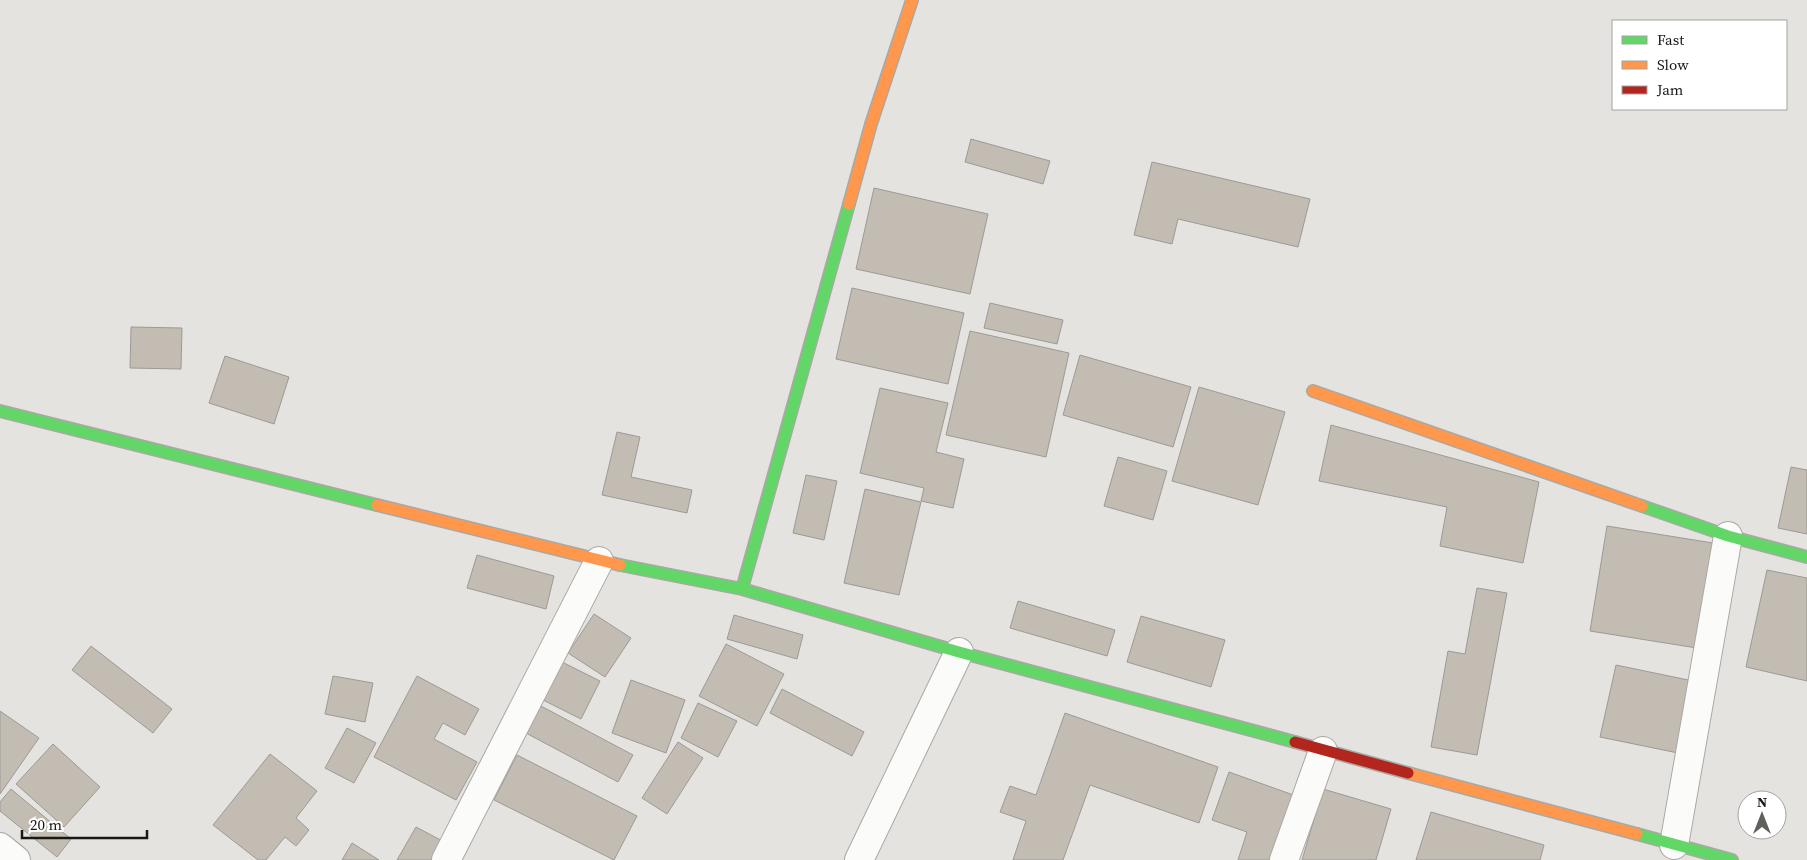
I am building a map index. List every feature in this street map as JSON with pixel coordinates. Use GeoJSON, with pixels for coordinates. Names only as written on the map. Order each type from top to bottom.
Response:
{"type":"FeatureCollection","features":[{"type":"Feature","properties":{"kind":"street"},"geometry":{"type":"LineString","coordinates":[[742,589],[871,124],[912,0]]}},
{"type":"Feature","properties":{"kind":"street"},"geometry":{"type":"LineString","coordinates":[[1313,391],[1728,536],[1807,558]]}},
{"type":"Feature","properties":{"kind":"street"},"geometry":{"type":"LineString","coordinates":[[0,411],[599,560],[742,589],[958,652],[1732,860]]}},
{"type":"Feature","properties":{"kind":"street"},"geometry":{"type":"LineString","coordinates":[[1674,845],[1728,536]]}},
{"type":"Feature","properties":{"kind":"street"},"geometry":{"type":"LineString","coordinates":[[446,860],[599,560]]}},
{"type":"Feature","properties":{"kind":"street"},"geometry":{"type":"LineString","coordinates":[[859,860],[958,652]]}},
{"type":"Feature","properties":{"kind":"street"},"geometry":{"type":"LineString","coordinates":[[1284,860],[1323,751]]}},
{"type":"Feature","properties":{"kind":"street"},"geometry":{"type":"LineString","coordinates":[[0,848],[16,860]]}},
{"type":"Feature","properties":{"kind":"building"},"geometry":{"type":"Polygon","coordinates":[[[971,139],[1050,161],[1043,184],[965,162],[971,139]]]}},
{"type":"Feature","properties":{"kind":"building"},"geometry":{"type":"Polygon","coordinates":[[[1152,162],[1310,199],[1298,247],[1178,219],[1172,244],[1134,235],[1152,162]]]}},
{"type":"Feature","properties":{"kind":"building"},"geometry":{"type":"Polygon","coordinates":[[[874,188],[988,214],[970,294],[856,269],[874,188]]]}},
{"type":"Feature","properties":{"kind":"building"},"geometry":{"type":"Polygon","coordinates":[[[852,288],[964,313],[948,384],[836,359],[852,288]]]}},
{"type":"Feature","properties":{"kind":"building"},"geometry":{"type":"Polygon","coordinates":[[[990,303],[1063,320],[1057,344],[984,328],[990,303]]]}},
{"type":"Feature","properties":{"kind":"building"},"geometry":{"type":"Polygon","coordinates":[[[131,327],[182,328],[181,369],[130,368],[131,327]]]}},
{"type":"Feature","properties":{"kind":"building"},"geometry":{"type":"Polygon","coordinates":[[[970,331],[1069,353],[1046,457],[946,435],[970,331]]]}},
{"type":"Feature","properties":{"kind":"building"},"geometry":{"type":"Polygon","coordinates":[[[1080,355],[1191,387],[1173,447],[1063,415],[1080,355]]]}},
{"type":"Feature","properties":{"kind":"building"},"geometry":{"type":"Polygon","coordinates":[[[225,356],[289,377],[274,424],[209,403],[225,356]]]}},
{"type":"Feature","properties":{"kind":"building"},"geometry":{"type":"Polygon","coordinates":[[[1199,387],[1285,412],[1258,505],[1172,481],[1199,387]]]}},
{"type":"Feature","properties":{"kind":"building"},"geometry":{"type":"Polygon","coordinates":[[[880,388],[948,403],[936,452],[964,459],[953,508],[921,501],[924,488],[860,473],[880,388]]]}},
{"type":"Feature","properties":{"kind":"building"},"geometry":{"type":"Polygon","coordinates":[[[1331,425],[1539,482],[1523,563],[1440,546],[1447,507],[1319,481],[1331,425]]]}},
{"type":"Feature","properties":{"kind":"building"},"geometry":{"type":"Polygon","coordinates":[[[617,432],[640,437],[631,477],[692,490],[687,513],[602,495],[617,432]]]}},
{"type":"Feature","properties":{"kind":"building"},"geometry":{"type":"Polygon","coordinates":[[[1118,457],[1167,471],[1153,520],[1104,506],[1118,457]]]}},
{"type":"Feature","properties":{"kind":"building"},"geometry":{"type":"Polygon","coordinates":[[[1791,467],[1807,470],[1807,534],[1778,528],[1791,467]]]}},
{"type":"Feature","properties":{"kind":"building"},"geometry":{"type":"Polygon","coordinates":[[[806,475],[837,481],[824,540],[793,533],[806,475]]]}},
{"type":"Feature","properties":{"kind":"building"},"geometry":{"type":"Polygon","coordinates":[[[865,489],[921,502],[899,595],[844,583],[865,489]]]}},
{"type":"Feature","properties":{"kind":"building"},"geometry":{"type":"Polygon","coordinates":[[[1607,526],[1713,543],[1697,648],[1590,631],[1607,526]]]}},
{"type":"Feature","properties":{"kind":"building"},"geometry":{"type":"Polygon","coordinates":[[[477,555],[554,576],[546,609],[467,588],[477,555]]]}},
{"type":"Feature","properties":{"kind":"building"},"geometry":{"type":"Polygon","coordinates":[[[1767,570],[1807,578],[1807,681],[1746,667],[1767,570]]]}},
{"type":"Feature","properties":{"kind":"building"},"geometry":{"type":"Polygon","coordinates":[[[1477,588],[1507,593],[1477,755],[1431,747],[1448,651],[1465,654],[1477,588]]]}},
{"type":"Feature","properties":{"kind":"building"},"geometry":{"type":"Polygon","coordinates":[[[1018,601],[1115,630],[1107,656],[1010,628],[1018,601]]]}},
{"type":"Feature","properties":{"kind":"building"},"geometry":{"type":"Polygon","coordinates":[[[594,614],[631,638],[605,677],[568,653],[594,614]]]}},
{"type":"Feature","properties":{"kind":"building"},"geometry":{"type":"Polygon","coordinates":[[[734,615],[803,635],[797,659],[727,639],[734,615]]]}},
{"type":"Feature","properties":{"kind":"building"},"geometry":{"type":"Polygon","coordinates":[[[1141,616],[1225,640],[1211,687],[1127,662],[1141,616]]]}},
{"type":"Feature","properties":{"kind":"building"},"geometry":{"type":"Polygon","coordinates":[[[726,644],[784,674],[757,726],[699,696],[726,644]]]}},
{"type":"Feature","properties":{"kind":"building"},"geometry":{"type":"Polygon","coordinates":[[[91,646],[172,709],[153,733],[72,670],[91,646]]]}},
{"type":"Feature","properties":{"kind":"building"},"geometry":{"type":"Polygon","coordinates":[[[562,662],[600,681],[581,719],[543,700],[562,662]]]}},
{"type":"Feature","properties":{"kind":"building"},"geometry":{"type":"Polygon","coordinates":[[[1616,665],[1693,681],[1678,753],[1600,737],[1616,665]]]}},
{"type":"Feature","properties":{"kind":"building"},"geometry":{"type":"Polygon","coordinates":[[[333,676],[373,683],[365,722],[325,714],[333,676]]]}},
{"type":"Feature","properties":{"kind":"building"},"geometry":{"type":"Polygon","coordinates":[[[417,676],[479,709],[465,735],[443,723],[434,739],[477,762],[456,800],[374,757],[417,676]]]}},
{"type":"Feature","properties":{"kind":"building"},"geometry":{"type":"Polygon","coordinates":[[[631,680],[685,700],[666,753],[612,733],[631,680]]]}},
{"type":"Feature","properties":{"kind":"building"},"geometry":{"type":"Polygon","coordinates":[[[782,689],[864,732],[852,756],[770,713],[782,689]]]}},
{"type":"Feature","properties":{"kind":"building"},"geometry":{"type":"Polygon","coordinates":[[[698,703],[737,721],[718,757],[681,738],[698,703]]]}},
{"type":"Feature","properties":{"kind":"building"},"geometry":{"type":"Polygon","coordinates":[[[539,705],[633,755],[618,782],[524,732],[539,705]]]}},
{"type":"Feature","properties":{"kind":"building"},"geometry":{"type":"Polygon","coordinates":[[[0,711],[39,738],[0,794],[0,711]]]}},
{"type":"Feature","properties":{"kind":"building"},"geometry":{"type":"Polygon","coordinates":[[[1065,713],[1218,767],[1199,823],[1090,785],[1063,860],[1013,860],[1026,821],[1000,812],[1010,786],[1036,795],[1065,713]]]}},
{"type":"Feature","properties":{"kind":"building"},"geometry":{"type":"Polygon","coordinates":[[[347,728],[376,743],[354,783],[325,768],[347,728]]]}},
{"type":"Feature","properties":{"kind":"building"},"geometry":{"type":"Polygon","coordinates":[[[678,742],[703,758],[667,814],[642,798],[678,742]]]}},
{"type":"Feature","properties":{"kind":"building"},"geometry":{"type":"Polygon","coordinates":[[[53,744],[100,787],[64,827],[16,784],[53,744]]]}},
{"type":"Feature","properties":{"kind":"building"},"geometry":{"type":"Polygon","coordinates":[[[270,754],[317,791],[296,818],[309,830],[296,846],[285,837],[266,860],[258,860],[213,825],[270,754]]]}},
{"type":"Feature","properties":{"kind":"building"},"geometry":{"type":"Polygon","coordinates":[[[517,755],[637,816],[614,860],[494,800],[517,755]]]}},
{"type":"Feature","properties":{"kind":"building"},"geometry":{"type":"Polygon","coordinates":[[[1229,772],[1299,797],[1276,860],[1238,860],[1247,832],[1212,820],[1229,772]]]}},
{"type":"Feature","properties":{"kind":"building"},"geometry":{"type":"Polygon","coordinates":[[[11,789],[71,839],[57,857],[0,811],[0,802],[11,789]]]}},
{"type":"Feature","properties":{"kind":"building"},"geometry":{"type":"Polygon","coordinates":[[[1323,789],[1391,809],[1376,860],[1302,860],[1323,789]]]}},
{"type":"Feature","properties":{"kind":"building"},"geometry":{"type":"Polygon","coordinates":[[[1431,812],[1544,845],[1540,860],[1416,860],[1431,812]]]}},
{"type":"Feature","properties":{"kind":"building"},"geometry":{"type":"Polygon","coordinates":[[[416,827],[450,845],[441,860],[397,860],[416,827]]]}},
{"type":"Feature","properties":{"kind":"building"},"geometry":{"type":"Polygon","coordinates":[[[352,843],[379,860],[342,860],[352,843]]]}},
{"type":"Feature","properties":{"kind":"traffic: fast"},"geometry":{"type":"LineString","coordinates":[[742,589],[849,204]]}},
{"type":"Feature","properties":{"kind":"traffic: fast"},"geometry":{"type":"LineString","coordinates":[[0,411],[377,505]]}},
{"type":"Feature","properties":{"kind":"traffic: fast"},"geometry":{"type":"LineString","coordinates":[[1642,506],[1728,536],[1807,557]]}},
{"type":"Feature","properties":{"kind":"traffic: fast"},"geometry":{"type":"LineString","coordinates":[[620,565],[742,589],[959,652],[1295,742]]}},
{"type":"Feature","properties":{"kind":"traffic: fast"},"geometry":{"type":"LineString","coordinates":[[1637,834],[1732,860]]}},
{"type":"Feature","properties":{"kind":"traffic: slow"},"geometry":{"type":"LineString","coordinates":[[849,204],[871,124],[912,0]]}},
{"type":"Feature","properties":{"kind":"traffic: slow"},"geometry":{"type":"LineString","coordinates":[[1313,391],[1642,506]]}},
{"type":"Feature","properties":{"kind":"traffic: slow"},"geometry":{"type":"LineString","coordinates":[[377,505],[620,565]]}},
{"type":"Feature","properties":{"kind":"traffic: slow"},"geometry":{"type":"LineString","coordinates":[[1408,773],[1637,834]]}},
{"type":"Feature","properties":{"kind":"traffic: jam"},"geometry":{"type":"LineString","coordinates":[[1295,742],[1408,773]]}}]}
